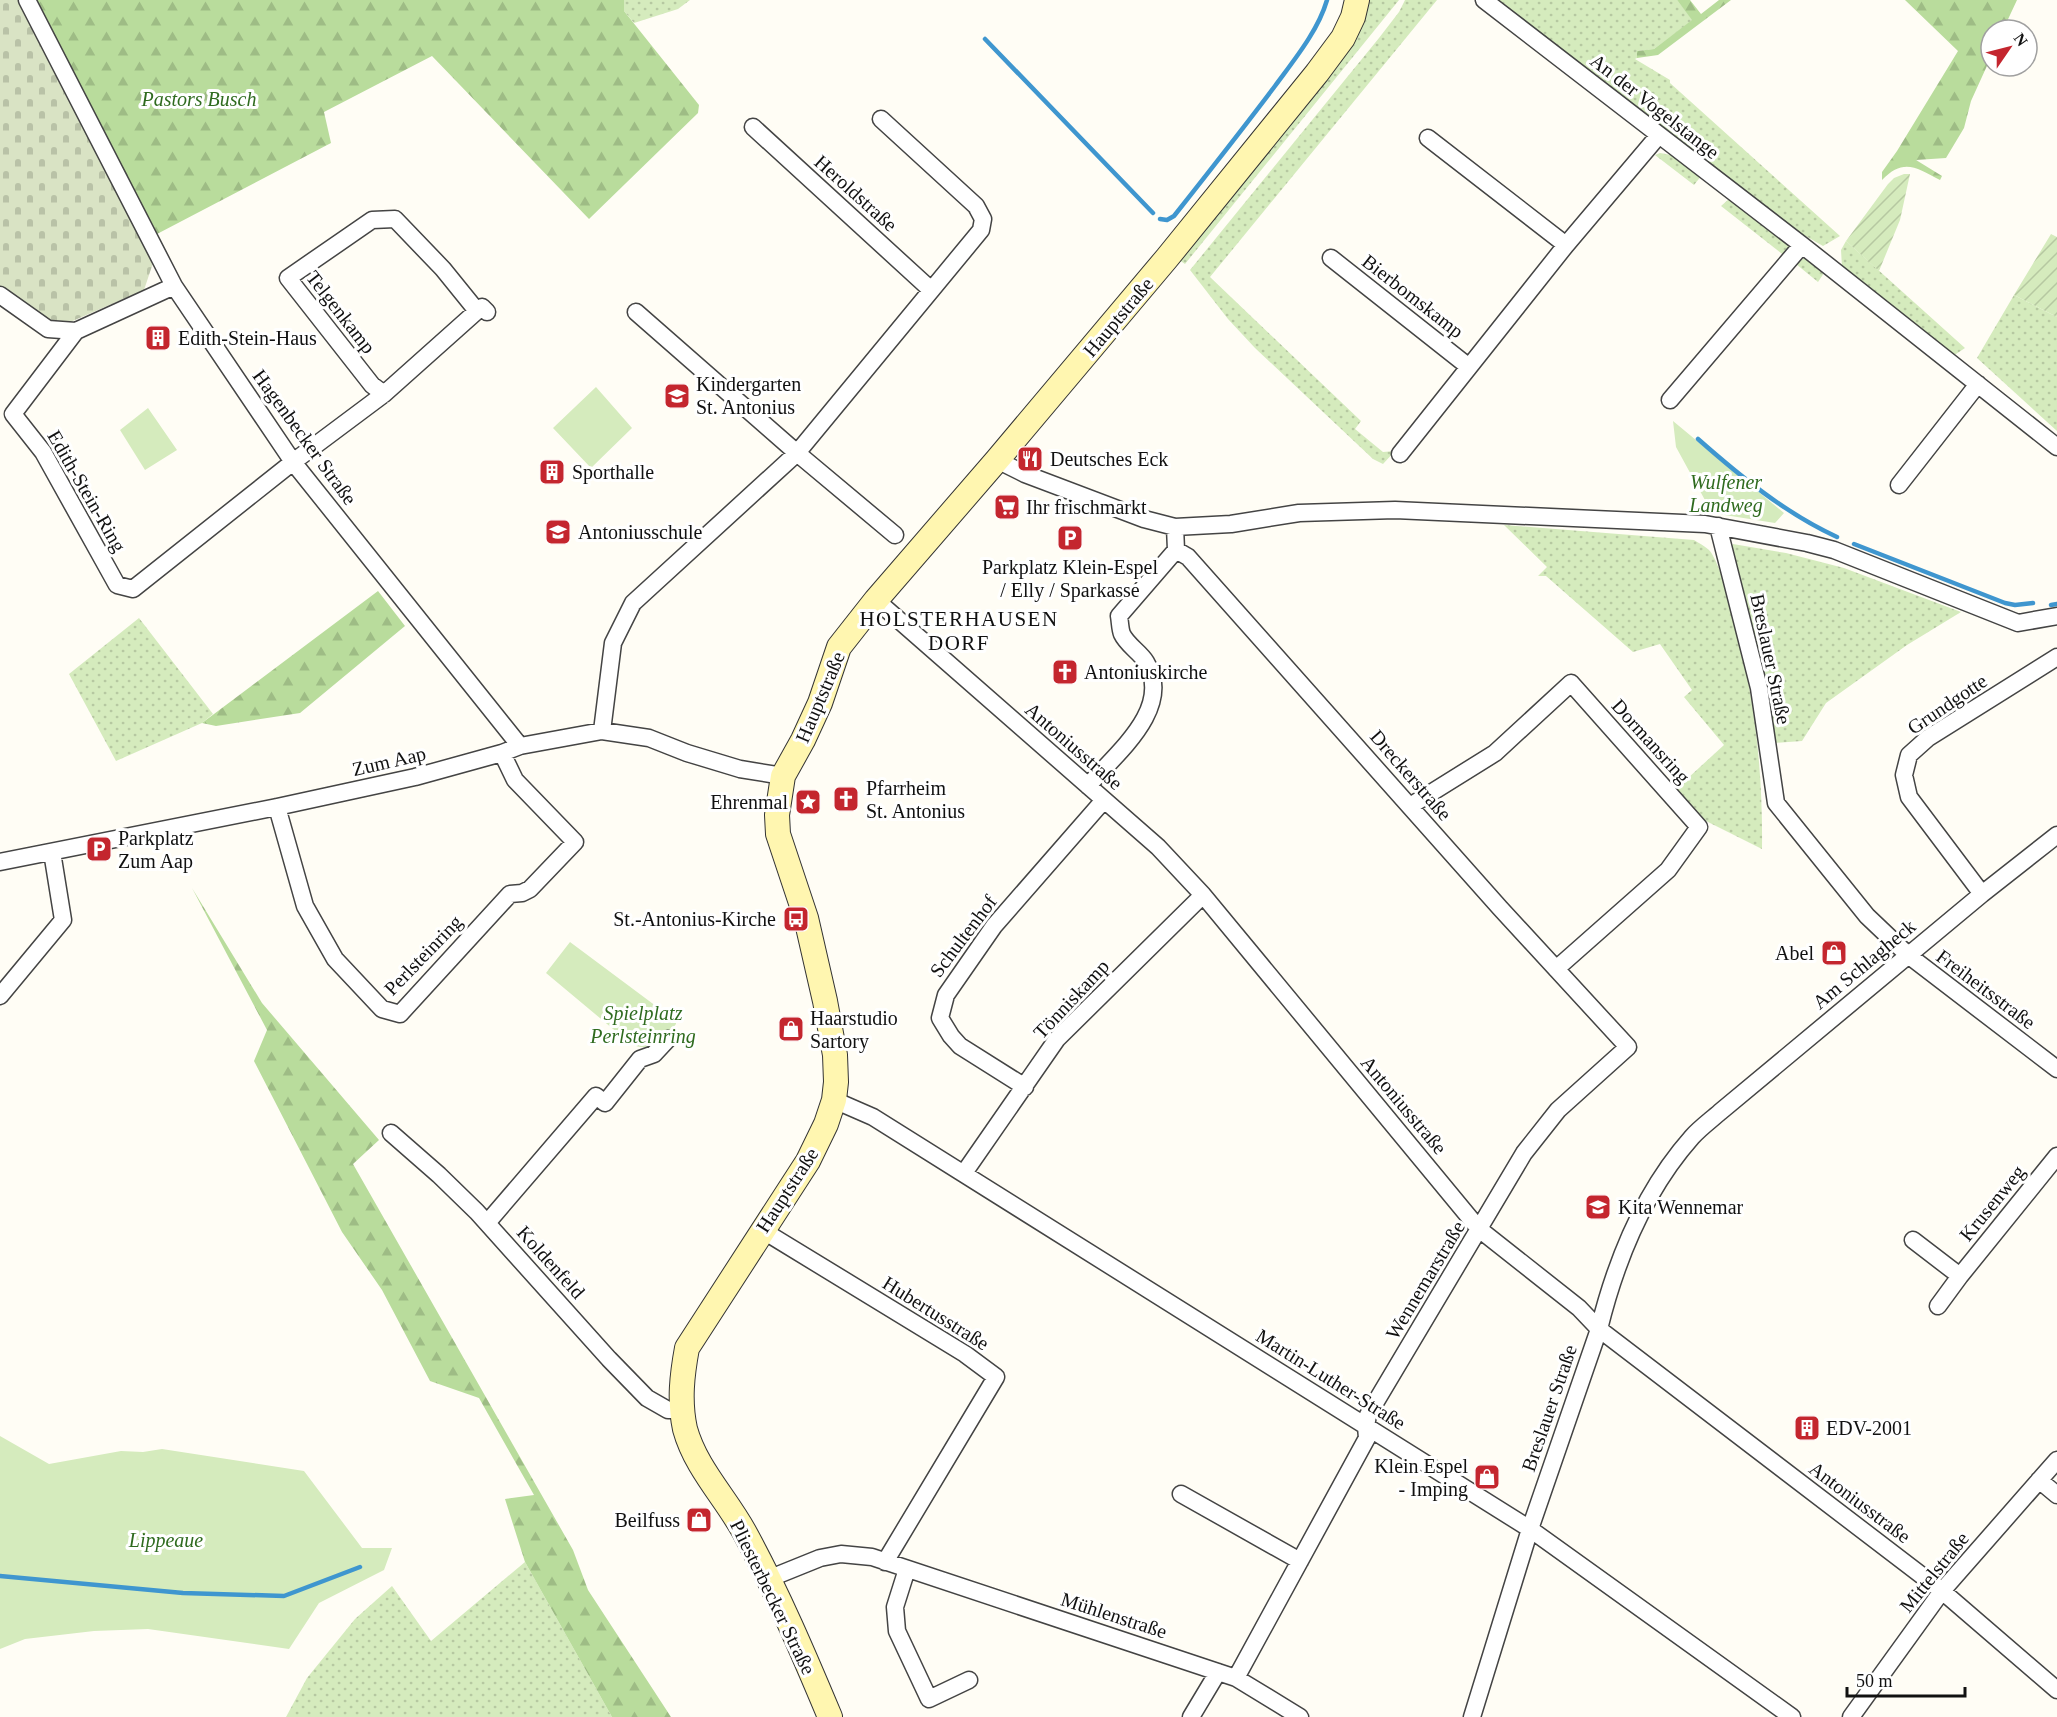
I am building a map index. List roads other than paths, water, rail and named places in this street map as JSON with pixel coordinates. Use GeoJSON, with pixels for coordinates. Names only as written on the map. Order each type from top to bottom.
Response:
{"type":"FeatureCollection","features":[{"type":"Feature","properties":{"kind":"main road","name":"Hauptstraße"},"geometry":{"type":"LineString","coordinates":[[693,1449],[682,1410],[681,1378],[687,1347],[818,1142],[834,1100],[835,1055],[825,1001],[806,918],[778,834],[777,815],[783,776],[820,703],[839,647],[876,600],[1167,258],[1317,73],[1343,38],[1353,17],[1357,0]]}},
{"type":"Feature","properties":{"kind":"main road","name":"Pliesterbecker Straße"},"geometry":{"type":"LineString","coordinates":[[693,1449],[745,1533],[791,1625],[830,1717]]}},
{"type":"Feature","properties":{"kind":"street","name":"Hagenbecker Straße"},"geometry":{"type":"LineString","coordinates":[[27,0],[174,285],[293,462],[520,746]]}},
{"type":"Feature","properties":{"kind":"street","name":"An der Vogelstange"},"geometry":{"type":"LineString","coordinates":[[1484,0],[1802,245],[2057,447]]}},
{"type":"Feature","properties":{"kind":"street"},"geometry":{"type":"LineString","coordinates":[[602,731],[613,643],[633,603],[797,453],[981,230],[983,219],[976,206],[881,119]]}},
{"type":"Feature","properties":{"kind":"street","name":"Heroldstraße"},"geometry":{"type":"LineString","coordinates":[[753,127],[930,289]]}},
{"type":"Feature","properties":{"kind":"street","name":"Bierbomskamp"},"geometry":{"type":"LineString","coordinates":[[1400,454],[1566,245],[1659,135]]}},
{"type":"Feature","properties":{"kind":"street"},"geometry":{"type":"LineString","coordinates":[[1428,138],[1566,245]]}},
{"type":"Feature","properties":{"kind":"street","name":"Telgenkamp"},"geometry":{"type":"LineString","coordinates":[[293,462],[384,394],[482,311],[395,219],[372,220],[288,278],[372,385],[384,394]]}},
{"type":"Feature","properties":{"kind":"street"},"geometry":{"type":"LineString","coordinates":[[1670,400],[1802,245]]}},
{"type":"Feature","properties":{"kind":"street","name":"Bierbomskamp"},"geometry":{"type":"LineString","coordinates":[[1332,258],[1469,367]]}},
{"type":"Feature","properties":{"kind":"street","name":"Edith-Stein-Ring"},"geometry":{"type":"LineString","coordinates":[[174,285],[76,331],[13,414],[43,453],[117,585],[133,589],[293,462]]}},
{"type":"Feature","properties":{"kind":"street"},"geometry":{"type":"LineString","coordinates":[[0,295],[48,329],[76,331]]}},
{"type":"Feature","properties":{"kind":"street"},"geometry":{"type":"LineString","coordinates":[[636,312],[797,453],[895,535]]}},
{"type":"Feature","properties":{"kind":"street"},"geometry":{"type":"LineString","coordinates":[[1899,485],[1978,384]]}},
{"type":"Feature","properties":{"kind":"street"},"geometry":{"type":"LineString","coordinates":[[997,460],[1025,474],[1144,519],[1174,527],[1231,524],[1299,513],[1378,510],[1718,526],[1834,550],[2018,623],[2057,616]]}},
{"type":"Feature","properties":{"kind":"street","name":"Breslauer Straße"},"geometry":{"type":"LineString","coordinates":[[1718,526],[1759,688],[1776,802]]}},
{"type":"Feature","properties":{"kind":"street"},"geometry":{"type":"LineString","coordinates":[[1088,786],[1141,727],[1151,706],[1153,686],[1146,663],[1122,635],[1119,616],[1176,550],[1174,527]]}},
{"type":"Feature","properties":{"kind":"street","name":"Dreckerstraße"},"geometry":{"type":"LineString","coordinates":[[1176,550],[1188,556],[1628,1047]]}},
{"type":"Feature","properties":{"kind":"street","name":"Antoniusstraße"},"geometry":{"type":"LineString","coordinates":[[876,600],[1158,847],[1203,895],[1479,1229],[1580,1308],[1599,1329],[1942,1591],[2057,1690]]}},
{"type":"Feature","properties":{"kind":"street","name":"Grundgotte"},"geometry":{"type":"LineString","coordinates":[[1982,894],[1908,797],[1904,775],[1909,755],[1929,738],[2057,657]]}},
{"type":"Feature","properties":{"kind":"street","name":"Dormansring"},"geometry":{"type":"LineString","coordinates":[[1410,806],[1495,753],[1571,683],[1700,827],[1668,870],[1556,969]]}},
{"type":"Feature","properties":{"kind":"street","name":"Zum Aap"},"geometry":{"type":"LineString","coordinates":[[0,862],[277,807],[414,777],[520,746],[602,731],[649,738],[687,753],[740,769],[783,776]]}},
{"type":"Feature","properties":{"kind":"street","name":"Perlsteinring"},"geometry":{"type":"LineString","coordinates":[[277,807],[305,906],[335,959],[382,1009],[400,1014],[510,894],[522,893],[530,889],[575,842],[515,780],[502,753]]}},
{"type":"Feature","properties":{"kind":"street","name":"Schultenhof"},"geometry":{"type":"LineString","coordinates":[[1025,1087],[960,1046],[951,1036],[940,1018],[946,994],[994,926],[1104,800]]}},
{"type":"Feature","properties":{"kind":"street","name":"Freiheitsstraße"},"geometry":{"type":"LineString","coordinates":[[1776,802],[1867,916],[1908,955],[2057,1069]]}},
{"type":"Feature","properties":{"kind":"street","name":"Am Schlagheck"},"geometry":{"type":"LineString","coordinates":[[1700,1129],[1982,894],[2057,835]]}},
{"type":"Feature","properties":{"kind":"street"},"geometry":{"type":"LineString","coordinates":[[0,996],[63,920],[52,852]]}},
{"type":"Feature","properties":{"kind":"street","name":"Tönniskamp"},"geometry":{"type":"LineString","coordinates":[[964,1173],[1057,1039],[1203,895]]}},
{"type":"Feature","properties":{"kind":"street"},"geometry":{"type":"LineString","coordinates":[[488,1223],[596,1096],[605,1103],[640,1059],[654,1054],[668,1039]]}},
{"type":"Feature","properties":{"kind":"street","name":"Wennemarstraße"},"geometry":{"type":"LineString","coordinates":[[1236,1678],[1367,1438],[1368,1415],[1524,1153],[1551,1119],[1628,1047]]}},
{"type":"Feature","properties":{"kind":"street","name":"Martin-Luther-Straße"},"geometry":{"type":"LineString","coordinates":[[834,1100],[873,1116],[1530,1529],[1792,1717]]}},
{"type":"Feature","properties":{"kind":"street","name":"Breslauer Straße"},"geometry":{"type":"LineString","coordinates":[[1472,1717],[1530,1529],[1599,1329],[1605,1302],[1628,1241],[1667,1168],[1700,1129]]}},
{"type":"Feature","properties":{"kind":"street","name":"Koldenfeld"},"geometry":{"type":"LineString","coordinates":[[391,1133],[439,1175],[488,1223],[609,1359],[647,1398],[668,1410],[682,1410]]}},
{"type":"Feature","properties":{"kind":"street","name":"Krusenweg"},"geometry":{"type":"LineString","coordinates":[[1938,1306],[2057,1156]]}},
{"type":"Feature","properties":{"kind":"street","name":"Hubertusstraße"},"geometry":{"type":"LineString","coordinates":[[762,1230],[965,1354],[996,1377],[885,1562]]}},
{"type":"Feature","properties":{"kind":"street"},"geometry":{"type":"LineString","coordinates":[[1913,1240],[1960,1276]]}},
{"type":"Feature","properties":{"kind":"street","name":"Mittelstraße"},"geometry":{"type":"LineString","coordinates":[[1851,1717],[1942,1591],[2057,1460]]}},
{"type":"Feature","properties":{"kind":"street"},"geometry":{"type":"LineString","coordinates":[[2039,1480],[2057,1495]]}},
{"type":"Feature","properties":{"kind":"street"},"geometry":{"type":"LineString","coordinates":[[1180,1494],[1300,1561]]}},
{"type":"Feature","properties":{"kind":"street","name":"Mühlenstraße"},"geometry":{"type":"LineString","coordinates":[[768,1579],[820,1558],[841,1554],[872,1557],[1236,1678],[1300,1717]]}},
{"type":"Feature","properties":{"kind":"street"},"geometry":{"type":"LineString","coordinates":[[907,1569],[895,1607],[897,1631],[928,1699],[969,1680]]}},
{"type":"Feature","properties":{"kind":"street"},"geometry":{"type":"LineString","coordinates":[[1191,1717],[1218,1672]]}},
{"type":"Feature","properties":{"kind":"waterway"},"geometry":{"type":"LineString","coordinates":[[1160,219],[1167,220],[1174,216],[1263,102],[1312,34],[1327,0]]}},
{"type":"Feature","properties":{"kind":"waterway"},"geometry":{"type":"LineString","coordinates":[[985,39],[1153,213]]}},
{"type":"Feature","properties":{"kind":"waterway"},"geometry":{"type":"LineString","coordinates":[[1698,439],[1730,467],[1781,505],[1837,537]]}},
{"type":"Feature","properties":{"kind":"waterway"},"geometry":{"type":"LineString","coordinates":[[1854,544],[2005,603],[2015,605],[2033,603]]}},
{"type":"Feature","properties":{"kind":"waterway"},"geometry":{"type":"LineString","coordinates":[[2051,605],[2057,604]]}},
{"type":"Feature","properties":{"kind":"waterway"},"geometry":{"type":"LineString","coordinates":[[0,1576],[183,1593],[284,1596],[360,1567]]}},
{"type":"Feature","properties":{"kind":"place","name":"Edith-Stein-Haus"},"geometry":{"type":"Point","coordinates":[158,338]}},
{"type":"Feature","properties":{"kind":"place","name":"Kindergarten St. Antonius"},"geometry":{"type":"Point","coordinates":[677,396]}},
{"type":"Feature","properties":{"kind":"place","name":"Deutsches Eck"},"geometry":{"type":"Point","coordinates":[1030,459]}},
{"type":"Feature","properties":{"kind":"place","name":"Sporthalle"},"geometry":{"type":"Point","coordinates":[552,472]}},
{"type":"Feature","properties":{"kind":"place","name":"Ihr frischmarkt"},"geometry":{"type":"Point","coordinates":[1007,507]}},
{"type":"Feature","properties":{"kind":"place","name":"Antoniusschule"},"geometry":{"type":"Point","coordinates":[558,532]}},
{"type":"Feature","properties":{"kind":"place","name":"Parkplatz Klein-Espel / Elly / Sparkasse"},"geometry":{"type":"Point","coordinates":[1070,538]}},
{"type":"Feature","properties":{"kind":"place","name":"Antoniuskirche"},"geometry":{"type":"Point","coordinates":[1065,672]}},
{"type":"Feature","properties":{"kind":"place","name":"Pfarrheim St. Antonius"},"geometry":{"type":"Point","coordinates":[846,799]}},
{"type":"Feature","properties":{"kind":"place","name":"Ehrenmal"},"geometry":{"type":"Point","coordinates":[808,802]}},
{"type":"Feature","properties":{"kind":"place","name":"Parkplatz Zum Aap"},"geometry":{"type":"Point","coordinates":[99,849]}},
{"type":"Feature","properties":{"kind":"place","name":"St.-Antonius-Kirche"},"geometry":{"type":"Point","coordinates":[796,919]}},
{"type":"Feature","properties":{"kind":"place","name":"Abel"},"geometry":{"type":"Point","coordinates":[1834,953]}},
{"type":"Feature","properties":{"kind":"place","name":"Haarstudio Sartory"},"geometry":{"type":"Point","coordinates":[791,1029]}},
{"type":"Feature","properties":{"kind":"place","name":"Kita Wennemar"},"geometry":{"type":"Point","coordinates":[1598,1207]}},
{"type":"Feature","properties":{"kind":"place","name":"EDV-2001"},"geometry":{"type":"Point","coordinates":[1807,1428]}},
{"type":"Feature","properties":{"kind":"place","name":"Klein Espel - Imping"},"geometry":{"type":"Point","coordinates":[1487,1477]}},
{"type":"Feature","properties":{"kind":"place","name":"Beilfuss"},"geometry":{"type":"Point","coordinates":[699,1520]}},
{"type":"Feature","properties":{"kind":"district","name":"HOLSTERHAUSEN DORF"},"geometry":{"type":"Point","coordinates":[959,631]}},
{"type":"Feature","properties":{"kind":"park label","name":"Pastors Busch"},"geometry":{"type":"Point","coordinates":[198,99]}},
{"type":"Feature","properties":{"kind":"park label","name":"Wulfener Landweg"},"geometry":{"type":"Point","coordinates":[1726,494]}},
{"type":"Feature","properties":{"kind":"park label","name":"Spielplatz Perlsteinring"},"geometry":{"type":"Point","coordinates":[643,1024]}},
{"type":"Feature","properties":{"kind":"park label","name":"Lippeaue"},"geometry":{"type":"Point","coordinates":[166,1540]}}]}
